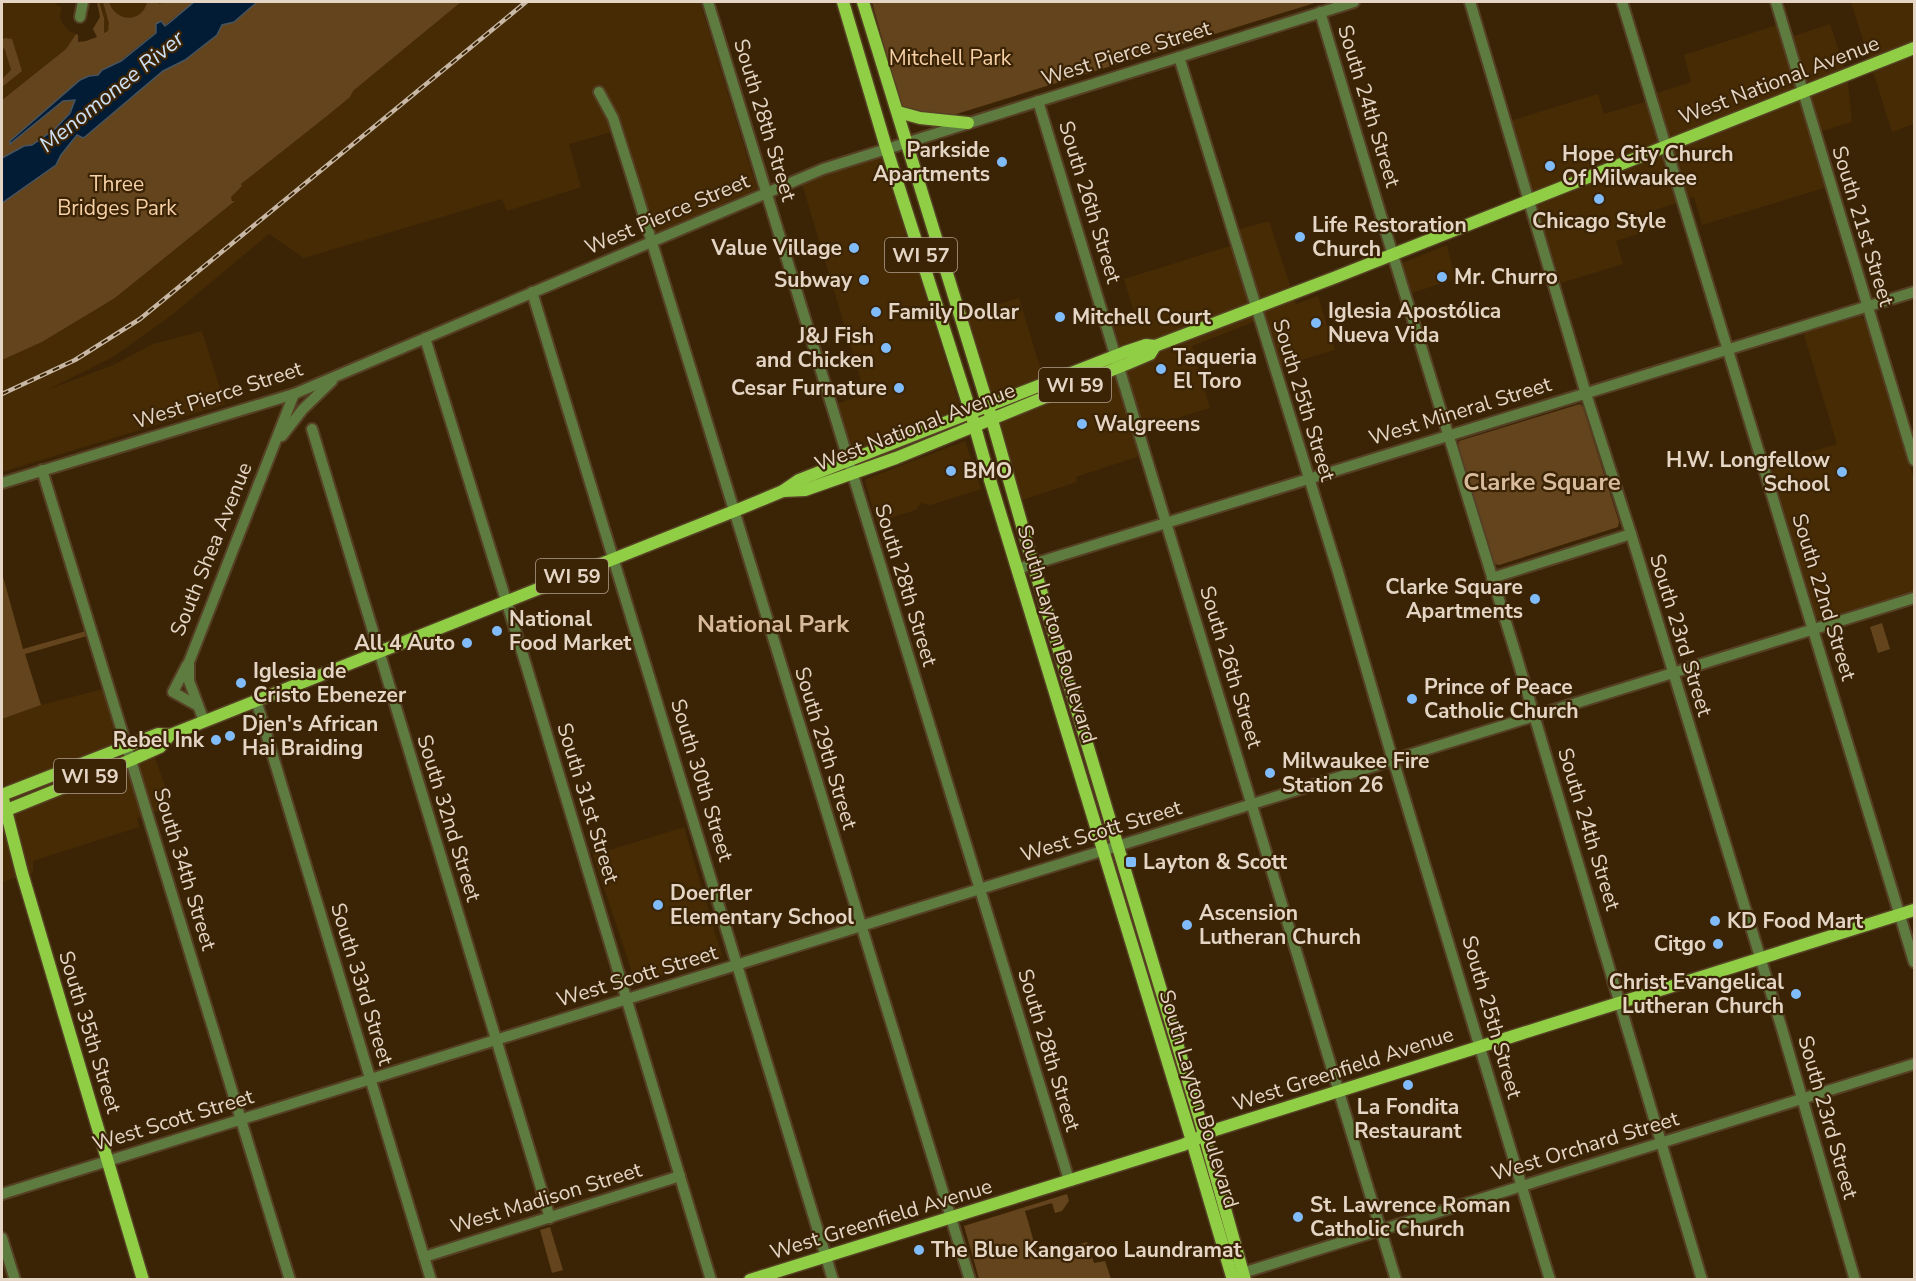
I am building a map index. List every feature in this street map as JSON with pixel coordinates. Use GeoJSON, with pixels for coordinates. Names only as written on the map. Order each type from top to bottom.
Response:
{"type":"FeatureCollection","features":[{"type":"Feature","properties":{"kind":"main road","name":"South Layton Boulevard"},"geometry":{"type":"LineString","coordinates":[[843,2],[886,147],[971,413],[1102,851],[1192,1141],[1238,1277]]}},
{"type":"Feature","properties":{"kind":"main road","name":"South Layton Boulevard"},"geometry":{"type":"LineString","coordinates":[[863,2],[992,419],[1033,564],[1119,845],[1204,1135],[1238,1277]]}},
{"type":"Feature","properties":{"kind":"main road","name":"West National Avenue"},"geometry":{"type":"LineString","coordinates":[[2,795],[158,734],[170,735],[734,511],[783,491],[799,480],[988,406],[1118,361],[1150,354],[1155,346],[1914,48]]}},
{"type":"Feature","properties":{"kind":"main road"},"geometry":{"type":"LineString","coordinates":[[898,112],[920,118],[968,123]]}},
{"type":"Feature","properties":{"kind":"main road"},"geometry":{"type":"LineString","coordinates":[[930,283],[940,297],[948,321],[952,323],[962,321]]}},
{"type":"Feature","properties":{"kind":"main road","name":"West National Avenue"},"geometry":{"type":"LineString","coordinates":[[783,491],[805,490],[896,458],[992,419],[1118,361]]}},
{"type":"Feature","properties":{"kind":"main road","name":"West National Avenue"},"geometry":{"type":"LineString","coordinates":[[4,811],[160,747],[170,735]]}},
{"type":"Feature","properties":{"kind":"main road","name":"South 35th Street"},"geometry":{"type":"LineString","coordinates":[[2,795],[4,811],[143,1280]]}},
{"type":"Feature","properties":{"kind":"main road","name":"West Greenfield Avenue"},"geometry":{"type":"LineString","coordinates":[[750,1280],[1192,1141],[1204,1135],[1480,1045],[1914,910]]}},
{"type":"Feature","properties":{"kind":"street"},"geometry":{"type":"LineString","coordinates":[[80,17],[83,2]]}},
{"type":"Feature","properties":{"kind":"street","name":"South 28th Street"},"geometry":{"type":"LineString","coordinates":[[708,2],[1069,1180]]}},
{"type":"Feature","properties":{"kind":"street","name":"West Pierce Street"},"geometry":{"type":"LineString","coordinates":[[2,483],[294,394],[823,169],[886,147],[1354,2]]}},
{"type":"Feature","properties":{"kind":"street","name":"South 23rd Street"},"geometry":{"type":"LineString","coordinates":[[1470,2],[1586,394],[1760,958],[1855,1280]]}},
{"type":"Feature","properties":{"kind":"street","name":"South 22nd Street"},"geometry":{"type":"LineString","coordinates":[[1622,2],[1914,962]]}},
{"type":"Feature","properties":{"kind":"street","name":"South 21st Street"},"geometry":{"type":"LineString","coordinates":[[1776,2],[1914,460]]}},
{"type":"Feature","properties":{"kind":"street","name":"South 24th Street"},"geometry":{"type":"LineString","coordinates":[[1320,12],[1534,716],[1702,1280]]}},
{"type":"Feature","properties":{"kind":"street","name":"South 25th Street"},"geometry":{"type":"LineString","coordinates":[[1179,57],[1550,1280]]}},
{"type":"Feature","properties":{"kind":"street","name":"South 29th Street"},"geometry":{"type":"LineString","coordinates":[[599,92],[613,118],[970,1280]]}},
{"type":"Feature","properties":{"kind":"street","name":"South 26th Street"},"geometry":{"type":"LineString","coordinates":[[1038,101],[1396,1280]]}},
{"type":"Feature","properties":{"kind":"street","name":"South 30th Street"},"geometry":{"type":"LineString","coordinates":[[532,292],[833,1280]]}},
{"type":"Feature","properties":{"kind":"street","name":"West Mineral Street"},"geometry":{"type":"LineString","coordinates":[[1017,569],[1914,292]]}},
{"type":"Feature","properties":{"kind":"street","name":"South 31st Street"},"geometry":{"type":"LineString","coordinates":[[425,338],[711,1280]]}},
{"type":"Feature","properties":{"kind":"street"},"geometry":{"type":"LineString","coordinates":[[273,448],[303,409],[340,375]]}},
{"type":"Feature","properties":{"kind":"street","name":"South Shea Avenue"},"geometry":{"type":"LineString","coordinates":[[204,721],[189,681],[189,662],[294,394]]}},
{"type":"Feature","properties":{"kind":"street","name":"South 32nd Street"},"geometry":{"type":"LineString","coordinates":[[312,429],[550,1218]]}},
{"type":"Feature","properties":{"kind":"street","name":"South 34th Street"},"geometry":{"type":"LineString","coordinates":[[42,470],[290,1280]]}},
{"type":"Feature","properties":{"kind":"street"},"geometry":{"type":"LineString","coordinates":[[1492,578],[1631,534]]}},
{"type":"Feature","properties":{"kind":"street","name":"West Scott Street"},"geometry":{"type":"LineString","coordinates":[[2,1194],[1914,598]]}},
{"type":"Feature","properties":{"kind":"street"},"geometry":{"type":"LineString","coordinates":[[189,662],[173,692],[198,706]]}},
{"type":"Feature","properties":{"kind":"street","name":"South 33rd Street"},"geometry":{"type":"LineString","coordinates":[[256,700],[431,1280]]}},
{"type":"Feature","properties":{"kind":"street","name":"West Orchard Street"},"geometry":{"type":"LineString","coordinates":[[1238,1277],[1381,1229],[1662,1144],[1914,1064]]}},
{"type":"Feature","properties":{"kind":"street","name":"West Madison Street"},"geometry":{"type":"LineString","coordinates":[[424,1257],[680,1176]]}},
{"type":"Feature","properties":{"kind":"street"},"geometry":{"type":"LineString","coordinates":[[2,1238],[15,1280]]}},
{"type":"Feature","properties":{"kind":"shaded area"},"geometry":{"type":"Polygon","coordinates":[[[2,2],[56,2],[55,4],[62,7],[60,17],[62,23],[69,31],[76,34],[66,49],[2,100],[2,2]]]}},
{"type":"Feature","properties":{"kind":"shaded area"},"geometry":{"type":"Polygon","coordinates":[[[97,2],[194,2],[157,30],[108,31],[97,36],[93,29],[100,17],[97,2]]]}},
{"type":"Feature","properties":{"kind":"shaded area"},"geometry":{"type":"Polygon","coordinates":[[[461,2],[700,2],[757,189],[655,233],[622,129],[569,144],[581,187],[507,211],[502,199],[304,258],[269,234],[172,315],[113,357],[47,390],[113,365],[153,344],[202,331],[225,404],[2,472],[2,360],[42,342],[115,298],[234,202],[231,197],[240,184],[332,112],[350,97],[353,91],[461,2]]]}},
{"type":"Feature","properties":{"kind":"shaded area"},"geometry":{"type":"Polygon","coordinates":[[[1851,2],[1914,2],[1914,124],[1892,132],[1851,2]]]}},
{"type":"Feature","properties":{"kind":"shaded area"},"geometry":{"type":"Polygon","coordinates":[[[1783,23],[1788,38],[1830,24],[1847,75],[1852,122],[1816,133],[1831,186],[1702,225],[1694,197],[1652,211],[1657,228],[1616,241],[1623,264],[1561,283],[1507,122],[1598,94],[1604,114],[1658,98],[1657,93],[1691,82],[1684,55],[1783,23]]]}},
{"type":"Feature","properties":{"kind":"shaded area"},"geometry":{"type":"Polygon","coordinates":[[[882,156],[959,403],[956,410],[851,452],[836,404],[865,394],[802,184],[834,170],[882,156]]]}},
{"type":"Feature","properties":{"kind":"shaded area"},"geometry":{"type":"Polygon","coordinates":[[[1269,221],[1296,304],[1318,296],[1335,350],[1281,366],[1266,317],[1192,346],[1210,408],[1139,430],[1146,454],[1076,477],[1077,482],[1019,501],[997,423],[1128,372],[1113,323],[1135,316],[1124,279],[1236,244],[1233,231],[1269,221]]]}},
{"type":"Feature","properties":{"kind":"shaded area"},"geometry":{"type":"Polygon","coordinates":[[[1447,245],[1455,279],[1412,293],[1402,263],[1447,245]]]}},
{"type":"Feature","properties":{"kind":"shaded area"},"geometry":{"type":"Polygon","coordinates":[[[1019,298],[1045,383],[988,406],[960,316],[1019,298]]]}},
{"type":"Feature","properties":{"kind":"shaded area","name":"H.W. Longfellow School"},"geometry":{"type":"Polygon","coordinates":[[[1860,315],[1865,321],[1914,479],[1914,592],[1821,619],[1816,616],[1770,464],[1837,444],[1804,335],[1805,332],[1860,315]]]}},
{"type":"Feature","properties":{"kind":"shaded area"},"geometry":{"type":"Polygon","coordinates":[[[965,441],[981,489],[931,505],[921,503],[916,510],[877,522],[866,479],[965,441]]]}},
{"type":"Feature","properties":{"kind":"shaded area"},"geometry":{"type":"Polygon","coordinates":[[[103,689],[119,741],[146,732],[172,806],[137,818],[139,827],[33,861],[33,873],[2,882],[2,719],[41,705],[103,689]]]}},
{"type":"Feature","properties":{"kind":"shaded area","name":"Doerfler Elementary School"},"geometry":{"type":"Polygon","coordinates":[[[684,827],[722,956],[636,984],[593,855],[684,827]]]}},
{"type":"Feature","properties":{"kind":"green space"},"geometry":{"type":"Polygon","coordinates":[[[97,2],[99,2],[104,18],[104,33],[108,31],[109,23],[103,2],[109,2],[117,14],[128,18],[140,14],[147,2],[158,2],[159,4],[194,2],[121,60],[98,75],[80,80],[10,143],[63,101],[74,98],[75,102],[66,118],[55,129],[32,145],[24,146],[2,158],[2,100],[66,49],[76,34],[78,42],[97,37],[93,29],[100,17],[97,2]]]}},
{"type":"Feature","properties":{"kind":"green space","name":"Three Bridges Park"},"geometry":{"type":"Polygon","coordinates":[[[257,2],[461,2],[353,91],[350,97],[332,112],[241,184],[242,186],[231,197],[232,201],[235,201],[115,298],[42,342],[2,360],[2,203],[56,165],[61,155],[78,135],[86,136],[163,71],[185,60],[217,35],[222,25],[234,22],[257,2]]]}},
{"type":"Feature","properties":{"kind":"green space","name":"Mitchell Park"},"geometry":{"type":"Polygon","coordinates":[[[872,2],[1318,2],[950,116],[907,113],[901,106],[872,2]]]}},
{"type":"Feature","properties":{"kind":"green space"},"geometry":{"type":"Polygon","coordinates":[[[2,39],[12,39],[22,71],[2,87],[2,79],[11,70],[2,46],[2,39]]]}},
{"type":"Feature","properties":{"kind":"green space"},"geometry":{"type":"Polygon","coordinates":[[[1580,404],[1583,407],[1619,522],[1618,527],[1499,565],[1495,564],[1458,447],[1459,441],[1580,404]]]}},
{"type":"Feature","properties":{"kind":"green space"},"geometry":{"type":"Polygon","coordinates":[[[2,573],[23,649],[86,631],[87,636],[25,654],[41,705],[2,719],[2,573]]]}},
{"type":"Feature","properties":{"kind":"green space"},"geometry":{"type":"Polygon","coordinates":[[[1882,623],[1890,649],[1878,653],[1870,627],[1882,623]]]}},
{"type":"Feature","properties":{"kind":"green space"},"geometry":{"type":"Polygon","coordinates":[[[1067,1194],[1069,1201],[1062,1211],[1055,1213],[1052,1203],[1025,1211],[1038,1256],[1087,1242],[1094,1263],[1105,1261],[1111,1279],[979,1279],[964,1226],[1067,1194]]]}},
{"type":"Feature","properties":{"kind":"green space"},"geometry":{"type":"Polygon","coordinates":[[[550,1227],[563,1270],[552,1273],[540,1230],[550,1227]]]}},
{"type":"Feature","properties":{"kind":"water","name":"Menomonee River"},"geometry":{"type":"Polygon","coordinates":[[[194,2],[257,2],[234,22],[222,25],[217,35],[185,60],[163,71],[86,136],[83,138],[77,135],[56,165],[2,203],[2,158],[24,146],[32,145],[55,129],[70,113],[75,100],[63,101],[10,144],[10,141],[80,80],[98,75],[102,70],[121,61],[156,33],[156,24],[161,21],[165,26],[194,2]]]}},
{"type":"Feature","properties":{"kind":"railway"},"geometry":{"type":"LineString","coordinates":[[2,394],[75,360],[140,319],[526,2]]}},
{"type":"Feature","properties":{"kind":"place","name":"Parkside Apartments"},"geometry":{"type":"Point","coordinates":[1002,162]}},
{"type":"Feature","properties":{"kind":"place","name":"Hope City Church Of Milwaukee"},"geometry":{"type":"Point","coordinates":[1550,166]}},
{"type":"Feature","properties":{"kind":"place","name":"Chicago Style"},"geometry":{"type":"Point","coordinates":[1599,199]}},
{"type":"Feature","properties":{"kind":"place","name":"Life Restoration Church"},"geometry":{"type":"Point","coordinates":[1300,237]}},
{"type":"Feature","properties":{"kind":"place","name":"Value Village"},"geometry":{"type":"Point","coordinates":[854,248]}},
{"type":"Feature","properties":{"kind":"place","name":"Mr. Churro"},"geometry":{"type":"Point","coordinates":[1442,277]}},
{"type":"Feature","properties":{"kind":"place","name":"Subway"},"geometry":{"type":"Point","coordinates":[864,280]}},
{"type":"Feature","properties":{"kind":"place","name":"Family Dollar"},"geometry":{"type":"Point","coordinates":[876,312]}},
{"type":"Feature","properties":{"kind":"place","name":"Mitchell Court"},"geometry":{"type":"Point","coordinates":[1060,317]}},
{"type":"Feature","properties":{"kind":"place","name":"Iglesia Apostólica Nueva Vida"},"geometry":{"type":"Point","coordinates":[1316,323]}},
{"type":"Feature","properties":{"kind":"place","name":"J&J Fish and Chicken"},"geometry":{"type":"Point","coordinates":[886,348]}},
{"type":"Feature","properties":{"kind":"place","name":"Taqueria El Toro"},"geometry":{"type":"Point","coordinates":[1161,369]}},
{"type":"Feature","properties":{"kind":"place","name":"Cesar Furnature"},"geometry":{"type":"Point","coordinates":[899,388]}},
{"type":"Feature","properties":{"kind":"place","name":"Walgreens"},"geometry":{"type":"Point","coordinates":[1082,424]}},
{"type":"Feature","properties":{"kind":"place","name":"BMO"},"geometry":{"type":"Point","coordinates":[951,471]}},
{"type":"Feature","properties":{"kind":"place","name":"H.W. Longfellow School"},"geometry":{"type":"Point","coordinates":[1842,472]}},
{"type":"Feature","properties":{"kind":"place","name":"Clarke Square Apartments"},"geometry":{"type":"Point","coordinates":[1535,599]}},
{"type":"Feature","properties":{"kind":"place","name":"National Food Market"},"geometry":{"type":"Point","coordinates":[497,631]}},
{"type":"Feature","properties":{"kind":"place","name":"All 4 Auto"},"geometry":{"type":"Point","coordinates":[467,643]}},
{"type":"Feature","properties":{"kind":"place","name":"Iglesia de Cristo Ebenezer"},"geometry":{"type":"Point","coordinates":[241,683]}},
{"type":"Feature","properties":{"kind":"place","name":"Prince of Peace Catholic Church"},"geometry":{"type":"Point","coordinates":[1412,699]}},
{"type":"Feature","properties":{"kind":"place","name":"Djen's African Hai Braiding"},"geometry":{"type":"Point","coordinates":[230,736]}},
{"type":"Feature","properties":{"kind":"place","name":"Rebel Ink"},"geometry":{"type":"Point","coordinates":[216,740]}},
{"type":"Feature","properties":{"kind":"place","name":"Milwaukee Fire Station 26"},"geometry":{"type":"Point","coordinates":[1270,773]}},
{"type":"Feature","properties":{"kind":"place","name":"Layton & Scott"},"geometry":{"type":"Point","coordinates":[1131,862]}},
{"type":"Feature","properties":{"kind":"place","name":"Doerfler Elementary School"},"geometry":{"type":"Point","coordinates":[658,905]}},
{"type":"Feature","properties":{"kind":"place","name":"KD Food Mart"},"geometry":{"type":"Point","coordinates":[1715,921]}},
{"type":"Feature","properties":{"kind":"place","name":"Ascension Lutheran Church"},"geometry":{"type":"Point","coordinates":[1187,925]}},
{"type":"Feature","properties":{"kind":"place","name":"Citgo"},"geometry":{"type":"Point","coordinates":[1718,944]}},
{"type":"Feature","properties":{"kind":"place","name":"Christ Evangelical Lutheran Church"},"geometry":{"type":"Point","coordinates":[1796,994]}},
{"type":"Feature","properties":{"kind":"place","name":"La Fondita Restaurant"},"geometry":{"type":"Point","coordinates":[1408,1085]}},
{"type":"Feature","properties":{"kind":"place","name":"St. Lawrence Roman Catholic Church"},"geometry":{"type":"Point","coordinates":[1298,1217]}},
{"type":"Feature","properties":{"kind":"place","name":"The Blue Kangaroo Laundramat"},"geometry":{"type":"Point","coordinates":[919,1250]}},
{"type":"Feature","properties":{"kind":"district","name":"Clarke Square"},"geometry":{"type":"Point","coordinates":[1542,482]}},
{"type":"Feature","properties":{"kind":"district","name":"National Park"},"geometry":{"type":"Point","coordinates":[773,624]}}]}
